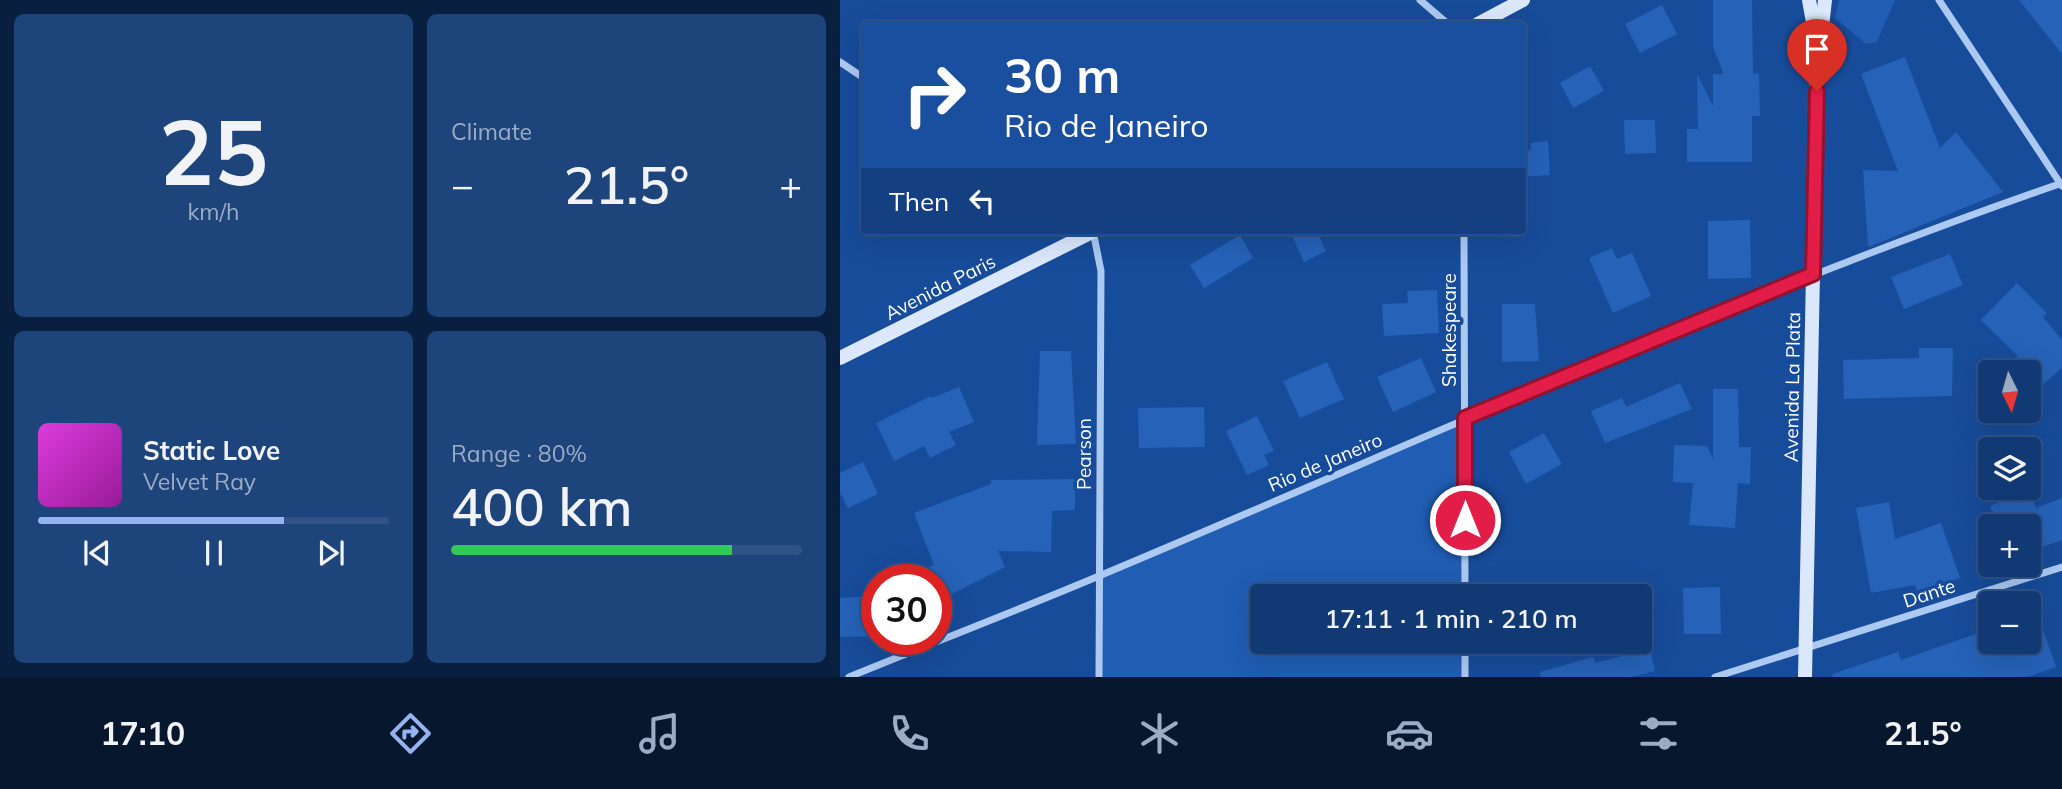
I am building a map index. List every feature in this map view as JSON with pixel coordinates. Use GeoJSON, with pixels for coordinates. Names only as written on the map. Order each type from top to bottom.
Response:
{"type":"FeatureCollection","features":[{"type":"Feature","properties":{"kind":"main road"},"geometry":{"type":"LineString","coordinates":[[1484,21],[1523,0]]}},
{"type":"Feature","properties":{"kind":"main road","name":"Avenida La Plata"},"geometry":{"type":"LineString","coordinates":[[1809,0],[1818,55]]}},
{"type":"Feature","properties":{"kind":"main road","name":"Avenida La Plata"},"geometry":{"type":"LineString","coordinates":[[1805,677],[1818,55],[1825,0]]}},
{"type":"Feature","properties":{"kind":"main road","name":"Avenida Paris"},"geometry":{"type":"LineString","coordinates":[[840,358],[1086,235]]}},
{"type":"Feature","properties":{"kind":"street"},"geometry":{"type":"LineString","coordinates":[[1420,0],[1444,21]]}},
{"type":"Feature","properties":{"kind":"street"},"geometry":{"type":"LineString","coordinates":[[1939,0],[2061,184]]}},
{"type":"Feature","properties":{"kind":"street"},"geometry":{"type":"LineString","coordinates":[[840,62],[861,76]]}},
{"type":"Feature","properties":{"kind":"street","name":"Rio de Janeiro"},"geometry":{"type":"LineString","coordinates":[[849,677],[1099,576],[1465,418],[1813,274],[2061,184]]}},
{"type":"Feature","properties":{"kind":"street","name":"Pearson"},"geometry":{"type":"LineString","coordinates":[[1095,235],[1101,271],[1099,677]]}},
{"type":"Feature","properties":{"kind":"street","name":"Shakespeare"},"geometry":{"type":"LineString","coordinates":[[1464,235],[1465,584]]}},
{"type":"Feature","properties":{"kind":"street","name":"Dante"},"geometry":{"type":"LineString","coordinates":[[1715,677],[2062,567]]}},
{"type":"Feature","properties":{"kind":"street"},"geometry":{"type":"LineString","coordinates":[[1465,654],[1465,677]]}},
{"type":"Feature","properties":{"kind":"shaded area"},"geometry":{"type":"Polygon","coordinates":[[[1839,0],[1895,0],[1877,42],[1866,44],[1835,18],[1839,0]]]}},
{"type":"Feature","properties":{"kind":"shaded area"},"geometry":{"type":"Polygon","coordinates":[[[1465,418],[1465,584],[1250,584],[1250,654],[1465,654],[1465,677],[1099,677],[1099,576],[1465,418]]]}},
{"type":"Feature","properties":{"kind":"building"},"geometry":{"type":"Polygon","coordinates":[[[1713,0],[1752,0],[1753,74],[1759,73],[1760,116],[1752,116],[1752,162],[1687,162],[1687,129],[1698,129],[1697,74],[1713,106],[1713,74],[1724,74],[1713,47],[1713,0]]]}},
{"type":"Feature","properties":{"kind":"building"},"geometry":{"type":"Polygon","coordinates":[[[2019,0],[2062,0],[2062,54],[2019,0]]]}},
{"type":"Feature","properties":{"kind":"building"},"geometry":{"type":"Polygon","coordinates":[[[1662,5],[1677,34],[1640,53],[1625,24],[1662,5]]]}},
{"type":"Feature","properties":{"kind":"building"},"geometry":{"type":"Polygon","coordinates":[[[1905,57],[1940,148],[1956,132],[2003,192],[1868,246],[1863,170],[1898,171],[1861,74],[1905,57]]]}},
{"type":"Feature","properties":{"kind":"building"},"geometry":{"type":"Polygon","coordinates":[[[1590,66],[1604,91],[1573,108],[1560,83],[1590,66]]]}},
{"type":"Feature","properties":{"kind":"building"},"geometry":{"type":"Polygon","coordinates":[[[1624,120],[1655,120],[1656,153],[1625,154],[1624,120]]]}},
{"type":"Feature","properties":{"kind":"building"},"geometry":{"type":"Polygon","coordinates":[[[1548,141],[1550,175],[1526,177],[1526,151],[1531,150],[1530,143],[1548,141]]]}},
{"type":"Feature","properties":{"kind":"building"},"geometry":{"type":"Polygon","coordinates":[[[1750,220],[1751,278],[1708,279],[1708,221],[1750,220]]]}},
{"type":"Feature","properties":{"kind":"building"},"geometry":{"type":"Polygon","coordinates":[[[1240,235],[1253,258],[1204,288],[1190,265],[1240,235]]]}},
{"type":"Feature","properties":{"kind":"building"},"geometry":{"type":"Polygon","coordinates":[[[1292,235],[1319,235],[1326,251],[1304,262],[1292,235]]]}},
{"type":"Feature","properties":{"kind":"building"},"geometry":{"type":"Polygon","coordinates":[[[1612,248],[1617,259],[1632,253],[1651,296],[1613,313],[1589,258],[1612,248]]]}},
{"type":"Feature","properties":{"kind":"building"},"geometry":{"type":"Polygon","coordinates":[[[1950,254],[1963,285],[1904,309],[1891,277],[1950,254]]]}},
{"type":"Feature","properties":{"kind":"building"},"geometry":{"type":"Polygon","coordinates":[[[2017,283],[2047,313],[2043,317],[2062,340],[2062,368],[2041,386],[2041,360],[2017,360],[2015,358],[2018,356],[1981,320],[2017,283]]]}},
{"type":"Feature","properties":{"kind":"building"},"geometry":{"type":"Polygon","coordinates":[[[1437,290],[1439,333],[1384,336],[1382,304],[1408,303],[1407,291],[1437,290]]]}},
{"type":"Feature","properties":{"kind":"building"},"geometry":{"type":"Polygon","coordinates":[[[1502,304],[1535,304],[1539,361],[1502,362],[1502,304]]]}},
{"type":"Feature","properties":{"kind":"building"},"geometry":{"type":"Polygon","coordinates":[[[1919,348],[1953,348],[1952,396],[1844,399],[1843,360],[1919,358],[1919,348]]]}},
{"type":"Feature","properties":{"kind":"building"},"geometry":{"type":"Polygon","coordinates":[[[1040,351],[1071,351],[1076,444],[1037,445],[1040,351]]]}},
{"type":"Feature","properties":{"kind":"building"},"geometry":{"type":"Polygon","coordinates":[[[1421,358],[1436,392],[1393,412],[1377,377],[1421,358]]]}},
{"type":"Feature","properties":{"kind":"building"},"geometry":{"type":"Polygon","coordinates":[[[1327,362],[1344,399],[1300,418],[1283,381],[1327,362]]]}},
{"type":"Feature","properties":{"kind":"building"},"geometry":{"type":"Polygon","coordinates":[[[1680,383],[1692,409],[1605,443],[1591,411],[1622,398],[1626,407],[1680,383]]]}},
{"type":"Feature","properties":{"kind":"building"},"geometry":{"type":"Polygon","coordinates":[[[959,387],[974,422],[949,432],[956,445],[930,458],[924,446],[894,461],[876,423],[931,396],[932,398],[959,387]]]}},
{"type":"Feature","properties":{"kind":"building"},"geometry":{"type":"Polygon","coordinates":[[[1713,389],[1738,389],[1739,447],[1751,447],[1750,484],[1738,483],[1735,528],[1689,525],[1693,483],[1673,482],[1674,445],[1707,446],[1713,459],[1713,389]]]}},
{"type":"Feature","properties":{"kind":"building"},"geometry":{"type":"Polygon","coordinates":[[[1204,407],[1205,447],[1139,448],[1138,408],[1204,407]]]}},
{"type":"Feature","properties":{"kind":"building"},"geometry":{"type":"Polygon","coordinates":[[[1257,416],[1274,451],[1264,455],[1269,465],[1247,475],[1226,431],[1257,416]]]}},
{"type":"Feature","properties":{"kind":"building"},"geometry":{"type":"Polygon","coordinates":[[[1544,433],[1562,464],[1526,484],[1509,452],[1544,433]]]}},
{"type":"Feature","properties":{"kind":"building"},"geometry":{"type":"Polygon","coordinates":[[[863,462],[878,494],[848,508],[840,493],[840,473],[863,462]]]}},
{"type":"Feature","properties":{"kind":"building"},"geometry":{"type":"Polygon","coordinates":[[[1075,479],[1075,510],[1052,511],[1051,552],[998,551],[1005,567],[952,594],[952,564],[934,564],[914,513],[991,484],[991,480],[1075,479]]]}},
{"type":"Feature","properties":{"kind":"building"},"geometry":{"type":"Polygon","coordinates":[[[2062,498],[2062,540],[2041,547],[2041,514],[1993,514],[1990,506],[2004,500],[2032,500],[2036,508],[2062,498]]]}},
{"type":"Feature","properties":{"kind":"building"},"geometry":{"type":"Polygon","coordinates":[[[1889,502],[1895,539],[1941,523],[1960,578],[1918,592],[1915,585],[1871,593],[1856,508],[1889,502]]]}},
{"type":"Feature","properties":{"kind":"building"},"geometry":{"type":"Polygon","coordinates":[[[1720,587],[1721,634],[1684,634],[1683,588],[1720,587]]]}},
{"type":"Feature","properties":{"kind":"building"},"geometry":{"type":"Polygon","coordinates":[[[861,597],[861,636],[840,637],[840,598],[861,597]]]}},
{"type":"Feature","properties":{"kind":"building"},"geometry":{"type":"Polygon","coordinates":[[[2041,623],[2056,667],[2027,677],[1833,677],[1832,674],[1898,652],[1901,660],[1978,633],[1978,654],[2041,654],[2041,623]]]}},
{"type":"Feature","properties":{"kind":"building"},"geometry":{"type":"Polygon","coordinates":[[[1630,654],[1651,654],[1655,671],[1632,677],[1541,677],[1540,672],[1593,657],[1595,663],[1630,654]]]}},
{"type":"Feature","properties":{"kind":"route"},"geometry":{"type":"LineString","coordinates":[[1465,520],[1465,418],[1813,274],[1817,91]]}}]}
